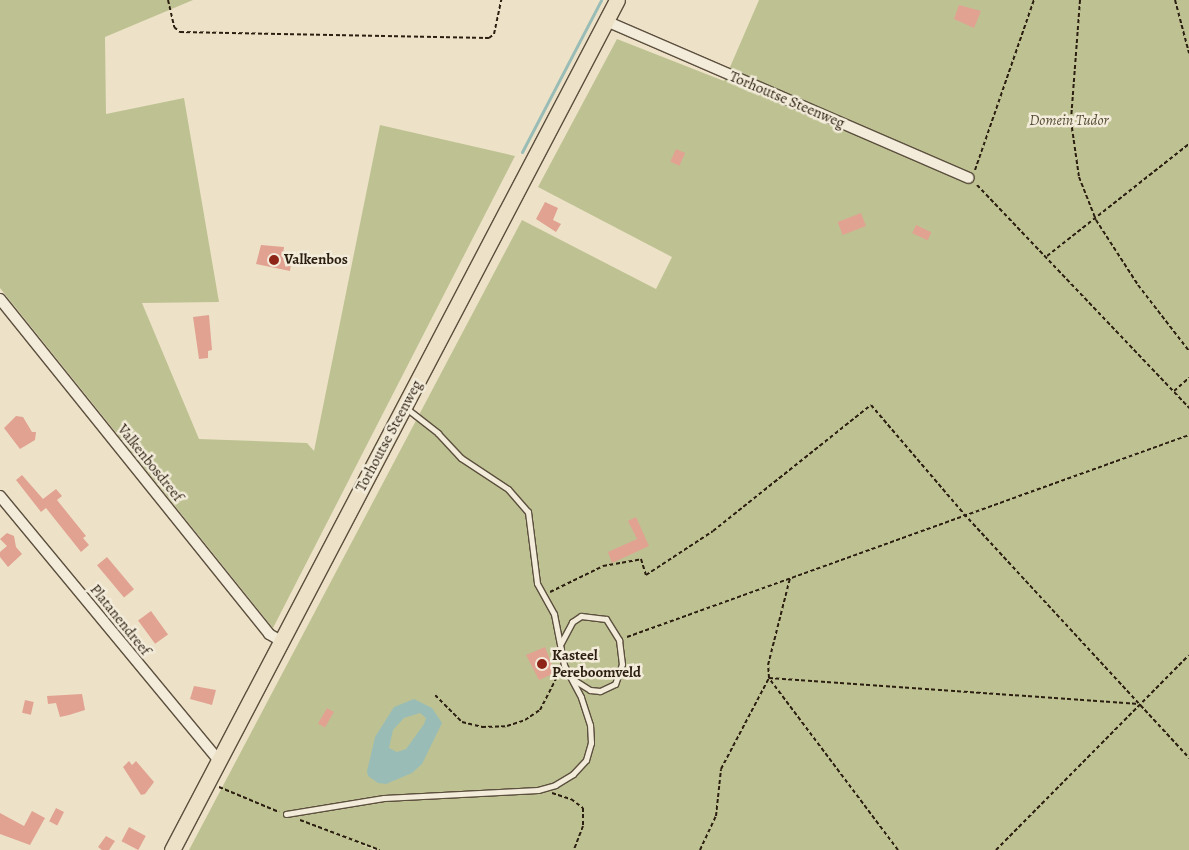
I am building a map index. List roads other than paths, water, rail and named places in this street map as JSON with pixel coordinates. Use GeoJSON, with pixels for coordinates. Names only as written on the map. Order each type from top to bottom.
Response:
{"type":"FeatureCollection","features":[{"type":"Feature","properties":{"kind":"main road","name":"Torhoutse Steenweg"},"geometry":{"type":"LineString","coordinates":[[172,850],[617,0]]}},
{"type":"Feature","properties":{"kind":"street","name":"Torhoutse Steenweg"},"geometry":{"type":"LineString","coordinates":[[606,22],[969,178]]}},
{"type":"Feature","properties":{"kind":"street","name":"Valkenbosdreef"},"geometry":{"type":"LineString","coordinates":[[0,299],[269,634],[281,642]]}},
{"type":"Feature","properties":{"kind":"street","name":"Platanendreef"},"geometry":{"type":"LineString","coordinates":[[0,496],[218,761]]}},
{"type":"Feature","properties":{"kind":"lane"},"geometry":{"type":"LineString","coordinates":[[286,814],[384,798],[538,790],[555,785],[573,774],[586,760],[591,743],[590,726],[572,678],[564,665],[554,614],[543,595],[534,571],[534,545],[528,512],[508,489],[461,458],[438,433],[404,407]]}},
{"type":"Feature","properties":{"kind":"lane"},"geometry":{"type":"LineString","coordinates":[[560,648],[563,633],[581,616],[606,620],[619,640],[622,664],[615,684],[600,691],[590,690],[572,678]]}},
{"type":"Feature","properties":{"kind":"water"},"geometry":{"type":"Polygon","coordinates":[[[414,699],[432,708],[442,723],[422,764],[412,773],[386,784],[378,783],[368,776],[367,771],[375,737],[394,707],[414,699]],[[420,713],[404,718],[393,730],[389,748],[397,752],[406,749],[424,724],[426,718],[420,713]]]}},
{"type":"Feature","properties":{"kind":"waterway"},"geometry":{"type":"LineString","coordinates":[[522,152],[601,0]]}},
{"type":"Feature","properties":{"kind":"place","name":"Valkenbos"},"geometry":{"type":"Point","coordinates":[274,260]}},
{"type":"Feature","properties":{"kind":"place","name":"Kasteel Pereboomveld"},"geometry":{"type":"Point","coordinates":[542,664]}},
{"type":"Feature","properties":{"kind":"park label","name":"Domein Tudor"},"geometry":{"type":"Point","coordinates":[1069,121]}}]}
